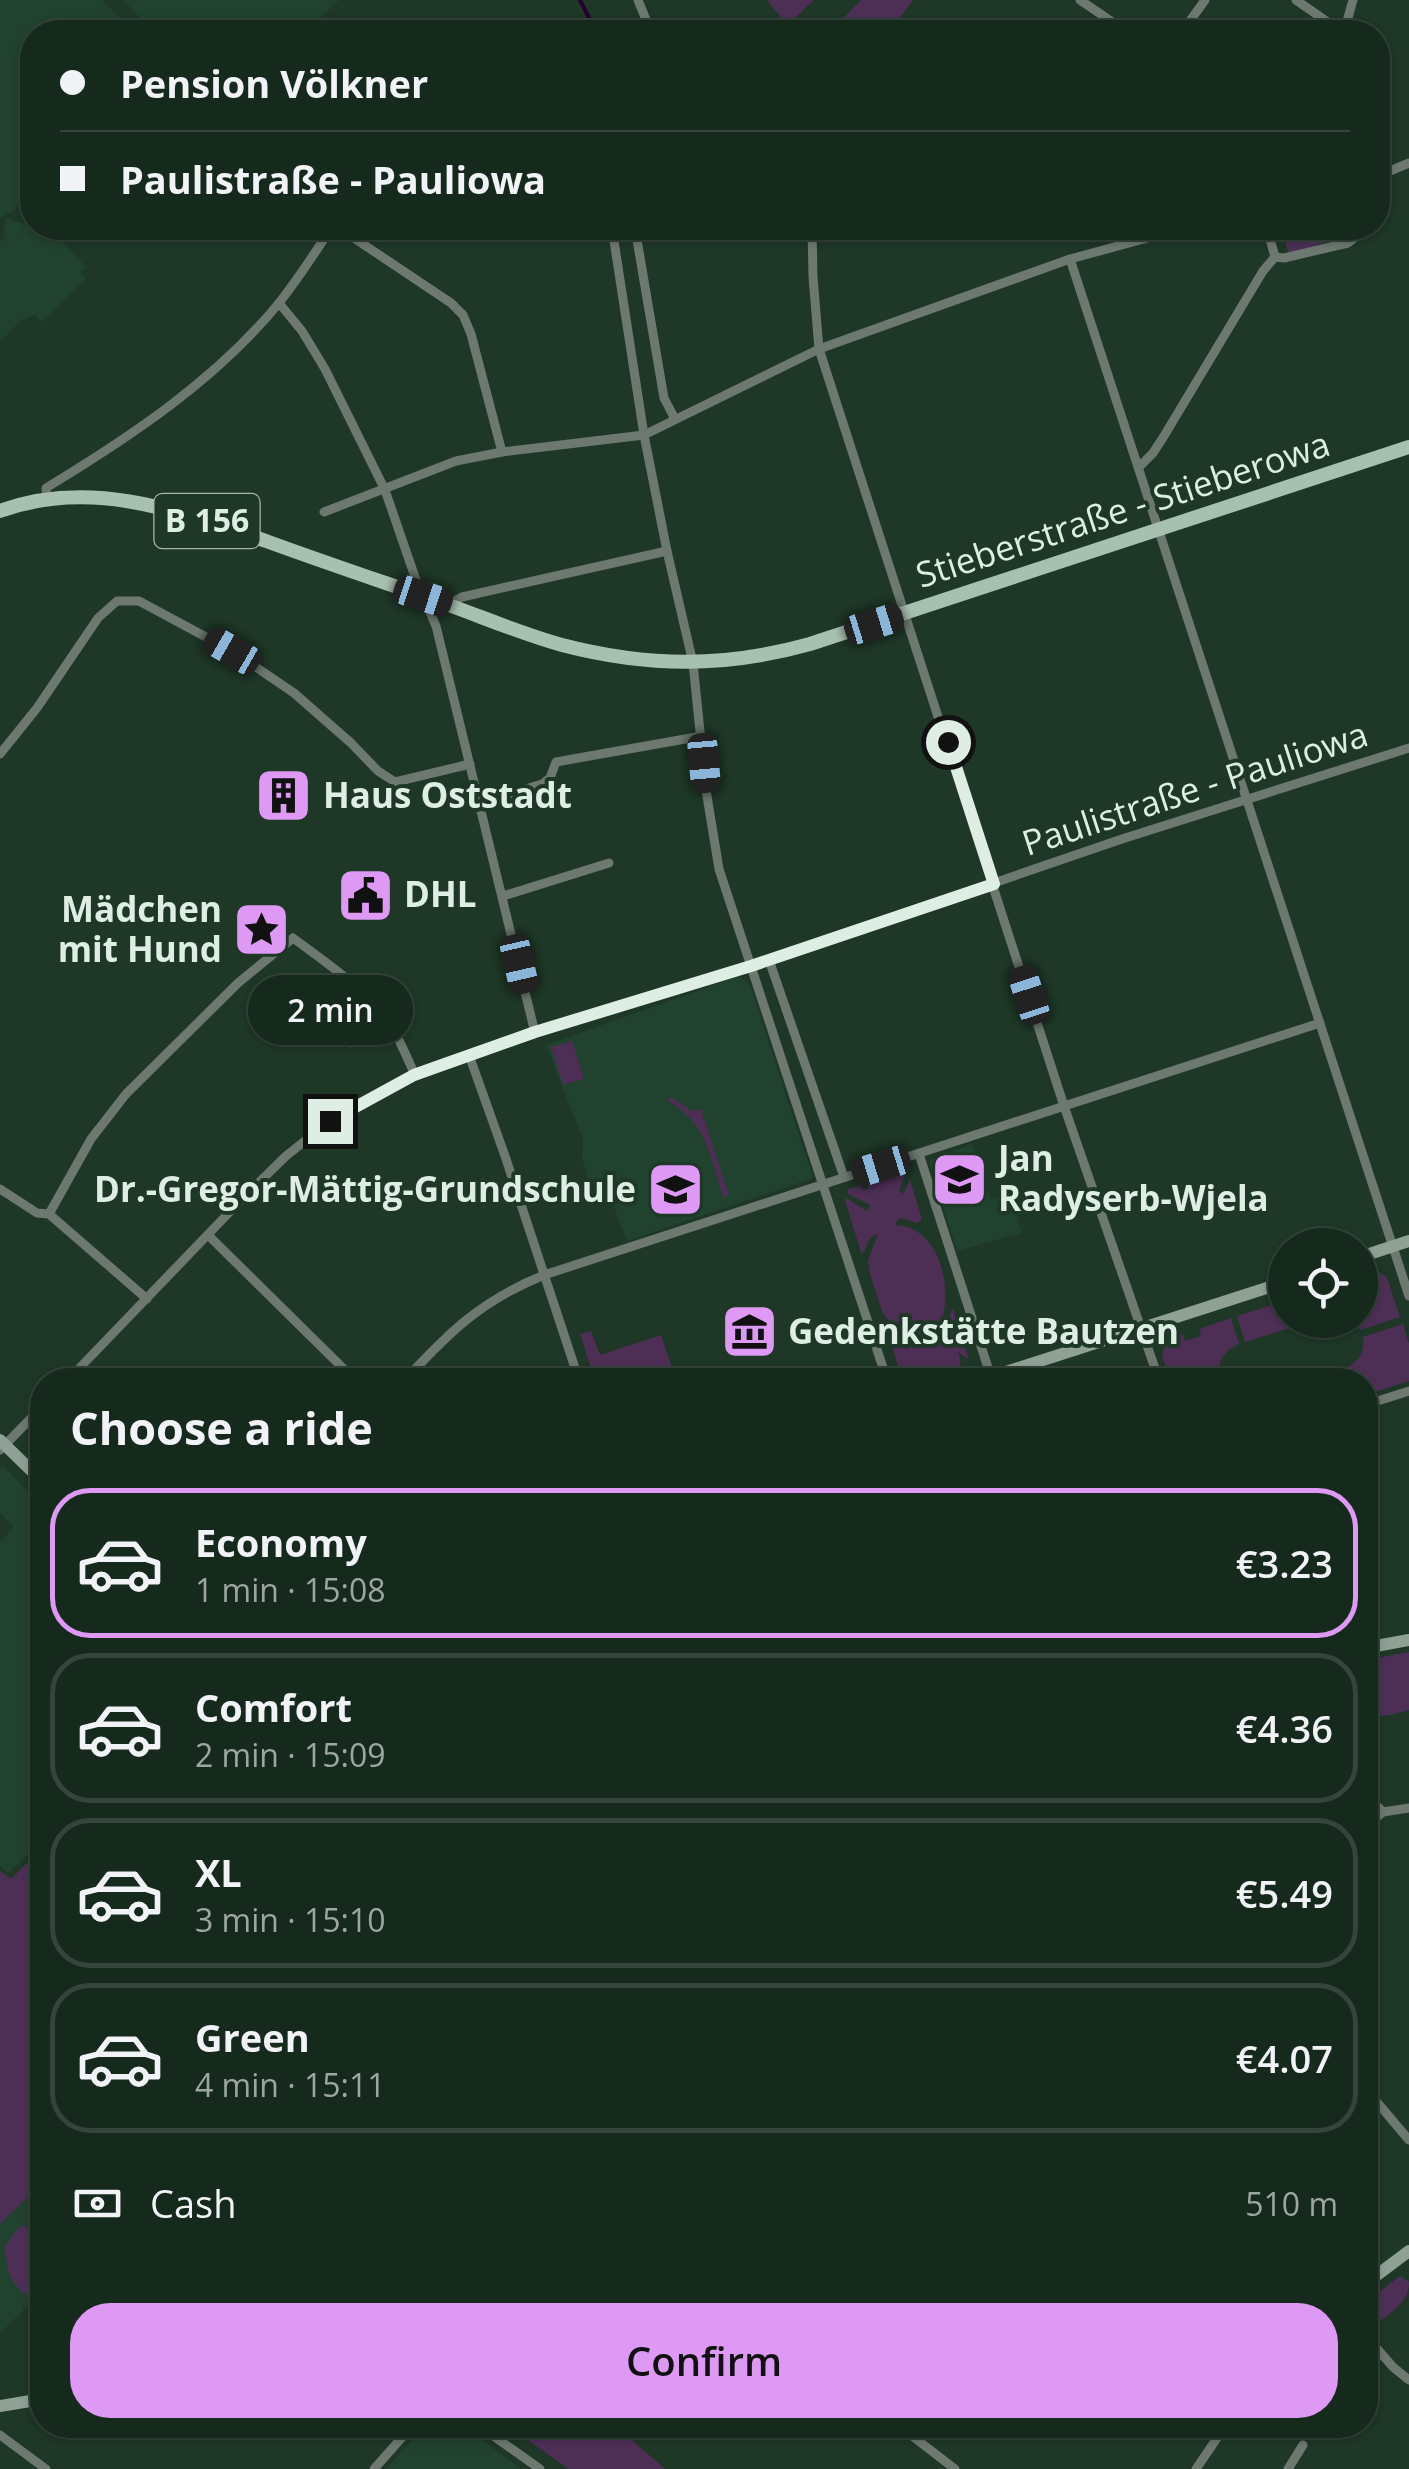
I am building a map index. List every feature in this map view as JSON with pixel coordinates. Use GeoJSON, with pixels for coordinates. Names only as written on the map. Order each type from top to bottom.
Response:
{"type":"FeatureCollection","features":[{"type":"Feature","properties":{"kind":"main road","name":"Stieberstraße - Stieberowa"},"geometry":{"type":"LineString","coordinates":[[46,498],[101,497],[171,509],[574,648],[629,660],[693,663],[779,652],[906,614],[1409,447]]}},
{"type":"Feature","properties":{"kind":"main road","name":"B 156"},"geometry":{"type":"LineString","coordinates":[[0,511],[46,498]]}},
{"type":"Feature","properties":{"kind":"street"},"geometry":{"type":"LineString","coordinates":[[1080,0],[1109,20]]}},
{"type":"Feature","properties":{"kind":"street"},"geometry":{"type":"LineString","coordinates":[[1296,0],[1325,20]]}},
{"type":"Feature","properties":{"kind":"street"},"geometry":{"type":"LineString","coordinates":[[46,498],[46,488],[112,448],[198,383],[279,303],[326,240]]}},
{"type":"Feature","properties":{"kind":"street"},"geometry":{"type":"LineString","coordinates":[[354,240],[451,303],[463,316],[502,452]]}},
{"type":"Feature","properties":{"kind":"street"},"geometry":{"type":"LineString","coordinates":[[614,240],[644,435],[666,552],[693,663],[718,869],[883,1368]]}},
{"type":"Feature","properties":{"kind":"street"},"geometry":{"type":"LineString","coordinates":[[638,240],[664,398],[675,419]]}},
{"type":"Feature","properties":{"kind":"street"},"geometry":{"type":"LineString","coordinates":[[813,240],[819,349],[1064,1106],[1154,1368]]}},
{"type":"Feature","properties":{"kind":"street"},"geometry":{"type":"LineString","coordinates":[[324,512],[456,462],[502,452],[644,435],[819,349],[1070,259],[1140,240]]}},
{"type":"Feature","properties":{"kind":"street"},"geometry":{"type":"LineString","coordinates":[[1270,240],[1275,256]]}},
{"type":"Feature","properties":{"kind":"street"},"geometry":{"type":"LineString","coordinates":[[1275,256],[1284,258],[1352,240]]}},
{"type":"Feature","properties":{"kind":"street"},"geometry":{"type":"LineString","coordinates":[[1140,466],[1164,436],[1275,256]]}},
{"type":"Feature","properties":{"kind":"street"},"geometry":{"type":"LineString","coordinates":[[1070,259],[1409,1296]]}},
{"type":"Feature","properties":{"kind":"street"},"geometry":{"type":"LineString","coordinates":[[279,303],[325,369],[386,490],[436,626],[535,1032]]}},
{"type":"Feature","properties":{"kind":"street"},"geometry":{"type":"LineString","coordinates":[[448,605],[462,597],[666,552]]}},
{"type":"Feature","properties":{"kind":"street"},"geometry":{"type":"LineString","coordinates":[[0,754],[37,708],[98,618],[117,600],[125,600],[138,601],[246,660],[294,693],[378,771],[396,782],[470,764]]}},
{"type":"Feature","properties":{"kind":"street"},"geometry":{"type":"LineString","coordinates":[[480,803],[542,784],[550,778],[556,762],[702,736]]}},
{"type":"Feature","properties":{"kind":"street","name":"Paulistraße - Pauliowa"},"geometry":{"type":"LineString","coordinates":[[80,1368],[286,1156],[330,1121],[414,1075],[535,1032],[769,960],[1122,839],[1409,748]]}},
{"type":"Feature","properties":{"kind":"street"},"geometry":{"type":"LineString","coordinates":[[503,896],[609,863]]}},
{"type":"Feature","properties":{"kind":"street"},"geometry":{"type":"LineString","coordinates":[[49,1214],[91,1139],[126,1094],[224,996],[292,938],[332,968],[386,1018],[414,1075]]}},
{"type":"Feature","properties":{"kind":"street"},"geometry":{"type":"LineString","coordinates":[[769,960],[844,1177]]}},
{"type":"Feature","properties":{"kind":"street"},"geometry":{"type":"LineString","coordinates":[[417,1368],[478,1309],[510,1289],[544,1275],[1320,1023]]}},
{"type":"Feature","properties":{"kind":"street"},"geometry":{"type":"LineString","coordinates":[[469,1056],[575,1368]]}},
{"type":"Feature","properties":{"kind":"street"},"geometry":{"type":"LineString","coordinates":[[919,1154],[983,1368]]}},
{"type":"Feature","properties":{"kind":"street"},"geometry":{"type":"LineString","coordinates":[[0,1189],[37,1213],[49,1214],[146,1300]]}},
{"type":"Feature","properties":{"kind":"street"},"geometry":{"type":"LineString","coordinates":[[208,1235],[344,1368]]}},
{"type":"Feature","properties":{"kind":"street"},"geometry":{"type":"LineString","coordinates":[[1378,1251],[1409,1241]]}},
{"type":"Feature","properties":{"kind":"street"},"geometry":{"type":"LineString","coordinates":[[1018,1368],[1268,1288]]}},
{"type":"Feature","properties":{"kind":"street"},"geometry":{"type":"LineString","coordinates":[[1378,1402],[1409,1391]]}},
{"type":"Feature","properties":{"kind":"street"},"geometry":{"type":"LineString","coordinates":[[30,1418],[2,1445],[30,1470]]}},
{"type":"Feature","properties":{"kind":"street"},"geometry":{"type":"LineString","coordinates":[[1378,1646],[1409,1640]]}},
{"type":"Feature","properties":{"kind":"street"},"geometry":{"type":"LineString","coordinates":[[1378,1808],[1382,1812]]}},
{"type":"Feature","properties":{"kind":"street"},"geometry":{"type":"LineString","coordinates":[[1378,1816],[1409,1808]]}},
{"type":"Feature","properties":{"kind":"street"},"geometry":{"type":"LineString","coordinates":[[1378,2103],[1409,2140]]}},
{"type":"Feature","properties":{"kind":"street"},"geometry":{"type":"LineString","coordinates":[[1378,2274],[1409,2250]]}},
{"type":"Feature","properties":{"kind":"street"},"geometry":{"type":"LineString","coordinates":[[1378,2350],[1409,2380]]}},
{"type":"Feature","properties":{"kind":"street"},"geometry":{"type":"LineString","coordinates":[[0,2406],[30,2402]]}},
{"type":"Feature","properties":{"kind":"street"},"geometry":{"type":"LineString","coordinates":[[0,2436],[46,2469]]}},
{"type":"Feature","properties":{"kind":"street"},"geometry":{"type":"LineString","coordinates":[[374,2469],[401,2438]]}},
{"type":"Feature","properties":{"kind":"street"},"geometry":{"type":"LineString","coordinates":[[496,2438],[540,2469]]}},
{"type":"Feature","properties":{"kind":"street"},"geometry":{"type":"LineString","coordinates":[[915,2438],[955,2469]]}},
{"type":"Feature","properties":{"kind":"street"},"geometry":{"type":"LineString","coordinates":[[1196,2469],[1217,2438]]}},
{"type":"Feature","properties":{"kind":"street"},"geometry":{"type":"LineString","coordinates":[[1288,2469],[1302,2446]]}},
{"type":"Feature","properties":{"kind":"shaded area"},"geometry":{"type":"Polygon","coordinates":[[[0,0],[102,0],[121,20],[20,20],[20,204],[0,218],[0,0]]]}},
{"type":"Feature","properties":{"kind":"shaded area"},"geometry":{"type":"Polygon","coordinates":[[[123,0],[339,0],[318,20],[142,20],[123,0]]]}},
{"type":"Feature","properties":{"kind":"shaded area"},"geometry":{"type":"Polygon","coordinates":[[[767,0],[814,0],[792,20],[783,20],[767,0]]]}},
{"type":"Feature","properties":{"kind":"shaded area"},"geometry":{"type":"Polygon","coordinates":[[[861,0],[913,0],[898,20],[842,20],[861,0]]]}},
{"type":"Feature","properties":{"kind":"shaded area"},"geometry":{"type":"Polygon","coordinates":[[[7,218],[20,222],[20,240],[60,240],[86,267],[80,273],[86,279],[42,322],[35,315],[20,321],[0,342],[0,242],[5,237],[7,218]]]}},
{"type":"Feature","properties":{"kind":"shaded area"},"geometry":{"type":"Polygon","coordinates":[[[1285,240],[1333,240],[1289,254],[1285,240]]]}},
{"type":"Feature","properties":{"kind":"shaded area"},"geometry":{"type":"Polygon","coordinates":[[[739,976],[750,985],[813,1178],[627,1241],[608,1192],[589,1182],[582,1159],[583,1140],[546,1045],[739,976]]]}},
{"type":"Feature","properties":{"kind":"shaded area"},"geometry":{"type":"Polygon","coordinates":[[[324,977],[374,1026],[351,1049],[301,1000],[324,977]]]}},
{"type":"Feature","properties":{"kind":"shaded area"},"geometry":{"type":"Polygon","coordinates":[[[572,1041],[584,1079],[563,1085],[551,1047],[572,1041]]]}},
{"type":"Feature","properties":{"kind":"shaded area"},"geometry":{"type":"Polygon","coordinates":[[[671,1097],[692,1111],[701,1109],[729,1195],[723,1197],[700,1131],[668,1101],[671,1097]]]}},
{"type":"Feature","properties":{"kind":"shaded area","name":"Jan Radyserb-Wjela"},"geometry":{"type":"Polygon","coordinates":[[[972,1144],[990,1199],[1012,1199],[1022,1233],[957,1251],[929,1160],[972,1144]]]}},
{"type":"Feature","properties":{"kind":"shaded area"},"geometry":{"type":"Polygon","coordinates":[[[903,1174],[899,1190],[903,1194],[910,1180],[922,1219],[917,1223],[900,1218],[894,1225],[922,1235],[939,1261],[945,1293],[941,1323],[944,1326],[953,1308],[969,1360],[958,1352],[958,1367],[899,1368],[891,1342],[897,1335],[909,1340],[909,1335],[882,1311],[870,1274],[868,1261],[878,1234],[871,1237],[862,1255],[845,1201],[846,1198],[867,1211],[870,1205],[848,1194],[848,1189],[861,1185],[863,1190],[869,1188],[868,1183],[903,1174]]]}},
{"type":"Feature","properties":{"kind":"shaded area"},"geometry":{"type":"Polygon","coordinates":[[[1378,1271],[1387,1278],[1400,1317],[1378,1324],[1378,1271]]]}},
{"type":"Feature","properties":{"kind":"shaded area"},"geometry":{"type":"Polygon","coordinates":[[[1268,1306],[1268,1335],[1245,1342],[1237,1316],[1268,1306]]]}},
{"type":"Feature","properties":{"kind":"shaded area"},"geometry":{"type":"Polygon","coordinates":[[[1231,1318],[1239,1344],[1223,1357],[1220,1368],[1166,1368],[1162,1355],[1165,1342],[1183,1334],[1185,1341],[1201,1336],[1199,1329],[1231,1318]]]}},
{"type":"Feature","properties":{"kind":"shaded area"},"geometry":{"type":"Polygon","coordinates":[[[1403,1324],[1409,1344],[1409,1381],[1378,1391],[1378,1368],[1346,1368],[1363,1348],[1363,1338],[1378,1338],[1378,1332],[1403,1324]]]}},
{"type":"Feature","properties":{"kind":"shaded area"},"geometry":{"type":"Polygon","coordinates":[[[591,1331],[600,1355],[661,1335],[672,1368],[591,1368],[580,1334],[591,1331]]]}},
{"type":"Feature","properties":{"kind":"shaded area"},"geometry":{"type":"Polygon","coordinates":[[[3,1466],[30,1493],[30,1852],[8,1873],[0,1866],[0,1542],[14,1527],[0,1513],[3,1466]]]}},
{"type":"Feature","properties":{"kind":"shaded area"},"geometry":{"type":"Polygon","coordinates":[[[1409,1652],[1409,1710],[1378,1716],[1378,1658],[1409,1652]]]}},
{"type":"Feature","properties":{"kind":"shaded area"},"geometry":{"type":"Polygon","coordinates":[[[30,1860],[30,2195],[0,2224],[0,1871],[11,1879],[30,1860]]]}},
{"type":"Feature","properties":{"kind":"shaded area"},"geometry":{"type":"Polygon","coordinates":[[[30,2195],[30,2304],[0,2333],[0,2224],[30,2195]]]}},
{"type":"Feature","properties":{"kind":"shaded area"},"geometry":{"type":"Polygon","coordinates":[[[24,2225],[30,2231],[30,2296],[12,2279],[5,2247],[24,2225]]]}},
{"type":"Feature","properties":{"kind":"shaded area"},"geometry":{"type":"Polygon","coordinates":[[[1400,2276],[1409,2282],[1401,2303],[1378,2322],[1378,2293],[1400,2276]]]}},
{"type":"Feature","properties":{"kind":"shaded area"},"geometry":{"type":"Polygon","coordinates":[[[413,2438],[479,2438],[522,2469],[386,2469],[413,2438]]]}},
{"type":"Feature","properties":{"kind":"shaded area"},"geometry":{"type":"Polygon","coordinates":[[[525,2438],[630,2438],[665,2469],[569,2469],[525,2438]]]}},
{"type":"Feature","properties":{"kind":"waterway"},"geometry":{"type":"LineString","coordinates":[[580,0],[590,20]]}},
{"type":"Feature","properties":{"kind":"place","name":"Haus Oststadt"},"geometry":{"type":"Point","coordinates":[284,796]}},
{"type":"Feature","properties":{"kind":"place","name":"DHL"},"geometry":{"type":"Point","coordinates":[365,895]}},
{"type":"Feature","properties":{"kind":"place","name":"Mädchen mit Hund"},"geometry":{"type":"Point","coordinates":[261,930]}},
{"type":"Feature","properties":{"kind":"place","name":"Jan Radyserb-Wjela"},"geometry":{"type":"Point","coordinates":[959,1179]}},
{"type":"Feature","properties":{"kind":"place","name":"Dr.-Gregor-Mättig-Grundschule"},"geometry":{"type":"Point","coordinates":[675,1190]}},
{"type":"Feature","properties":{"kind":"place","name":"Gedenkstätte Bautzen"},"geometry":{"type":"Point","coordinates":[749,1332]}},
{"type":"Feature","properties":{"kind":"route"},"geometry":{"type":"LineString","coordinates":[[330,1121],[414,1075],[442,1065],[994,884],[948,742]]}}]}
